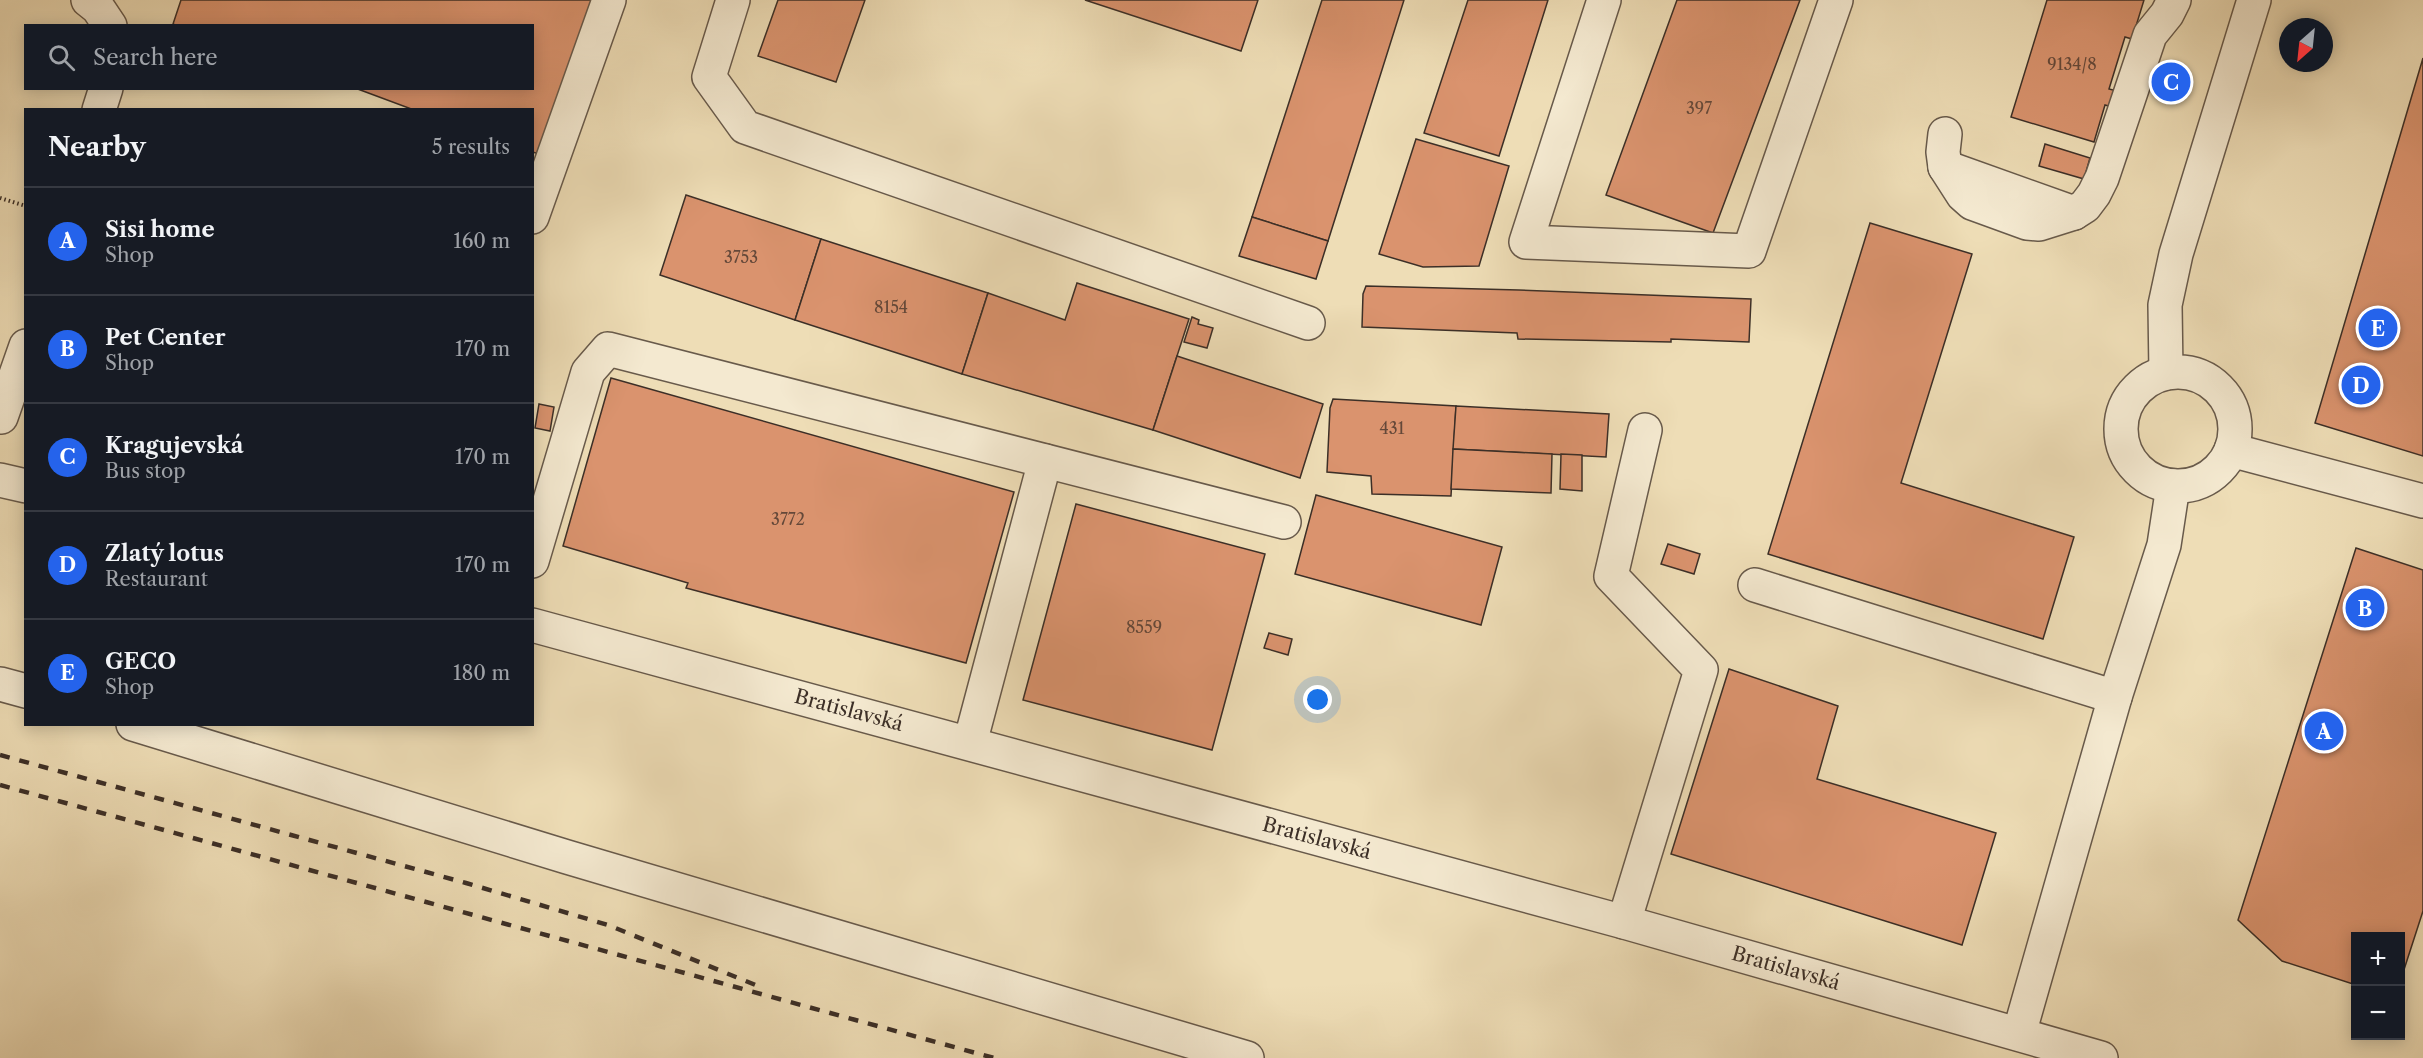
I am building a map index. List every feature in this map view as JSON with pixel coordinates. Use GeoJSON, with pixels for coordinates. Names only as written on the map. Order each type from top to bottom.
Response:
{"type":"FeatureCollection","features":[{"type":"Feature","properties":{"kind":"street"},"geometry":{"type":"LineString","coordinates":[[88,0],[109,24]]}},
{"type":"Feature","properties":{"kind":"street"},"geometry":{"type":"LineString","coordinates":[[534,211],[609,0]]}},
{"type":"Feature","properties":{"kind":"street"},"geometry":{"type":"LineString","coordinates":[[734,0],[708,76],[745,127],[1308,323]]}},
{"type":"Feature","properties":{"kind":"street"},"geometry":{"type":"LineString","coordinates":[[1605,0],[1526,242],[1749,250],[1836,0]]}},
{"type":"Feature","properties":{"kind":"street"},"geometry":{"type":"LineString","coordinates":[[1945,134],[1942,152],[1945,167],[1963,195],[1972,203],[2027,223],[2039,224],[2074,213],[2085,206],[2102,178],[2150,35],[2167,14],[2174,0]]}},
{"type":"Feature","properties":{"kind":"street"},"geometry":{"type":"LineString","coordinates":[[2166,373],[2165,305],[2176,254],[2254,0]]}},
{"type":"Feature","properties":{"kind":"street"},"geometry":{"type":"LineString","coordinates":[[100,108],[105,90]]}},
{"type":"Feature","properties":{"kind":"street"},"geometry":{"type":"LineString","coordinates":[[534,554],[588,372],[608,349],[1284,522]]}},
{"type":"Feature","properties":{"kind":"street"},"geometry":{"type":"LineString","coordinates":[[1,417],[24,352]]}},
{"type":"Feature","properties":{"kind":"street"},"geometry":{"type":"LineString","coordinates":[[2184,372],[2201,377],[2227,400],[2233,416],[2234,433],[2231,450],[2221,466],[2208,477],[2191,484],[2173,486],[2155,481],[2139,471],[2127,456],[2121,438],[2121,421],[2126,404],[2136,390],[2150,379],[2166,373],[2184,372]]}},
{"type":"Feature","properties":{"kind":"street"},"geometry":{"type":"LineString","coordinates":[[1624,922],[1701,670],[1611,576],[1645,430]]}},
{"type":"Feature","properties":{"kind":"street"},"geometry":{"type":"LineString","coordinates":[[2231,450],[2423,501]]}},
{"type":"Feature","properties":{"kind":"street"},"geometry":{"type":"LineString","coordinates":[[970,743],[1045,461]]}},
{"type":"Feature","properties":{"kind":"street"},"geometry":{"type":"LineString","coordinates":[[0,480],[24,486]]}},
{"type":"Feature","properties":{"kind":"street"},"geometry":{"type":"LineString","coordinates":[[2019,1034],[2115,697],[2164,545],[2173,486]]}},
{"type":"Feature","properties":{"kind":"street"},"geometry":{"type":"LineString","coordinates":[[1755,585],[2115,697]]}},
{"type":"Feature","properties":{"kind":"street","name":"Bratislavská"},"geometry":{"type":"LineString","coordinates":[[534,626],[1624,922],[2101,1058]]}},
{"type":"Feature","properties":{"kind":"street"},"geometry":{"type":"LineString","coordinates":[[0,684],[24,691]]}},
{"type":"Feature","properties":{"kind":"street"},"geometry":{"type":"LineString","coordinates":[[139,726],[578,861],[1247,1058]]}},
{"type":"Feature","properties":{"kind":"path"},"geometry":{"type":"LineString","coordinates":[[0,198],[24,205]]}},
{"type":"Feature","properties":{"kind":"building"},"geometry":{"type":"Polygon","coordinates":[[[181,0],[593,0],[540,154],[534,152],[534,108],[409,108],[360,90],[534,90],[534,24],[173,24],[181,0]]]}},
{"type":"Feature","properties":{"kind":"building"},"geometry":{"type":"Polygon","coordinates":[[[778,0],[865,0],[836,82],[758,56],[778,0]]]}},
{"type":"Feature","properties":{"kind":"building"},"geometry":{"type":"Polygon","coordinates":[[[1085,0],[1258,0],[1241,51],[1085,0]]]}},
{"type":"Feature","properties":{"kind":"building"},"geometry":{"type":"Polygon","coordinates":[[[1322,0],[1404,0],[1328,241],[1252,217],[1322,0]]]}},
{"type":"Feature","properties":{"kind":"building"},"geometry":{"type":"Polygon","coordinates":[[[1468,0],[1548,0],[1499,156],[1424,133],[1468,0]]]}},
{"type":"Feature","properties":{"kind":"building"},"geometry":{"type":"Polygon","coordinates":[[[1677,0],[1800,0],[1713,233],[1606,195],[1677,0]]]}},
{"type":"Feature","properties":{"kind":"building"},"geometry":{"type":"Polygon","coordinates":[[[2047,0],[2144,0],[2132,39],[2125,37],[2109,89],[2117,91],[2112,107],[2105,105],[2094,142],[2011,117],[2047,0]]]}},
{"type":"Feature","properties":{"kind":"building"},"geometry":{"type":"Polygon","coordinates":[[[2423,58],[2423,456],[2315,423],[2423,58]]]}},
{"type":"Feature","properties":{"kind":"building"},"geometry":{"type":"Polygon","coordinates":[[[1416,139],[1509,166],[1479,266],[1423,267],[1379,254],[1416,139]]]}},
{"type":"Feature","properties":{"kind":"building"},"geometry":{"type":"Polygon","coordinates":[[[2045,144],[2090,158],[2084,179],[2039,166],[2045,144]]]}},
{"type":"Feature","properties":{"kind":"building"},"geometry":{"type":"Polygon","coordinates":[[[686,195],[821,239],[795,320],[660,275],[686,195]]]}},
{"type":"Feature","properties":{"kind":"building"},"geometry":{"type":"Polygon","coordinates":[[[1252,217],[1328,241],[1316,279],[1239,256],[1252,217]]]}},
{"type":"Feature","properties":{"kind":"building"},"geometry":{"type":"Polygon","coordinates":[[[1870,223],[1972,254],[1901,483],[2074,537],[2043,639],[1768,554],[1870,223]]]}},
{"type":"Feature","properties":{"kind":"building"},"geometry":{"type":"Polygon","coordinates":[[[821,239],[988,293],[962,374],[795,320],[821,239]]]}},
{"type":"Feature","properties":{"kind":"building"},"geometry":{"type":"Polygon","coordinates":[[[1077,283],[1189,319],[1153,430],[962,374],[988,293],[1065,320],[1077,283]]]}},
{"type":"Feature","properties":{"kind":"building"},"geometry":{"type":"Polygon","coordinates":[[[1366,286],[1751,299],[1749,342],[1671,339],[1671,342],[1518,339],[1517,333],[1362,327],[1363,294],[1366,286]]]}},
{"type":"Feature","properties":{"kind":"building"},"geometry":{"type":"Polygon","coordinates":[[[1192,317],[1199,320],[1198,324],[1213,328],[1207,348],[1184,342],[1192,317]]]}},
{"type":"Feature","properties":{"kind":"building"},"geometry":{"type":"Polygon","coordinates":[[[1177,356],[1323,404],[1300,478],[1153,430],[1177,356]]]}},
{"type":"Feature","properties":{"kind":"building"},"geometry":{"type":"Polygon","coordinates":[[[611,378],[1014,492],[966,663],[686,588],[688,583],[563,546],[611,378]]]}},
{"type":"Feature","properties":{"kind":"building"},"geometry":{"type":"Polygon","coordinates":[[[1333,399],[1456,406],[1451,496],[1372,494],[1371,476],[1327,472],[1330,408],[1333,399]]]}},
{"type":"Feature","properties":{"kind":"building"},"geometry":{"type":"Polygon","coordinates":[[[539,404],[554,407],[550,431],[535,428],[539,404]]]}},
{"type":"Feature","properties":{"kind":"building"},"geometry":{"type":"Polygon","coordinates":[[[1456,406],[1609,414],[1606,457],[1453,449],[1456,406]]]}},
{"type":"Feature","properties":{"kind":"building"},"geometry":{"type":"Polygon","coordinates":[[[1453,449],[1552,454],[1551,493],[1451,489],[1453,449]]]}},
{"type":"Feature","properties":{"kind":"building"},"geometry":{"type":"Polygon","coordinates":[[[1561,454],[1582,455],[1582,491],[1560,489],[1561,454]]]}},
{"type":"Feature","properties":{"kind":"building"},"geometry":{"type":"Polygon","coordinates":[[[1316,495],[1502,547],[1481,625],[1295,574],[1316,495]]]}},
{"type":"Feature","properties":{"kind":"building"},"geometry":{"type":"Polygon","coordinates":[[[1076,504],[1265,554],[1212,750],[1023,700],[1076,504]]]}},
{"type":"Feature","properties":{"kind":"building"},"geometry":{"type":"Polygon","coordinates":[[[1668,544],[1700,554],[1694,574],[1661,564],[1668,544]]]}},
{"type":"Feature","properties":{"kind":"building"},"geometry":{"type":"Polygon","coordinates":[[[2356,548],[2423,570],[2423,911],[2405,967],[2405,932],[2351,932],[2351,983],[2282,961],[2238,920],[2356,548]]]}},
{"type":"Feature","properties":{"kind":"building"},"geometry":{"type":"Polygon","coordinates":[[[1269,633],[1292,639],[1288,655],[1264,648],[1269,633]]]}},
{"type":"Feature","properties":{"kind":"building"},"geometry":{"type":"Polygon","coordinates":[[[1729,669],[1838,706],[1817,779],[1996,833],[1962,945],[1671,854],[1729,669]]]}},
{"type":"Feature","properties":{"kind":"railway"},"geometry":{"type":"LineString","coordinates":[[0,755],[466,883],[608,925],[758,986]]}},
{"type":"Feature","properties":{"kind":"railway"},"geometry":{"type":"LineString","coordinates":[[0,785],[994,1058]]}},
{"type":"Feature","properties":{"kind":"place","name":"Kragujevská"},"geometry":{"type":"Point","coordinates":[2171,82]}},
{"type":"Feature","properties":{"kind":"place","name":"GECO"},"geometry":{"type":"Point","coordinates":[2378,328]}},
{"type":"Feature","properties":{"kind":"place","name":"Zlatý lotus"},"geometry":{"type":"Point","coordinates":[2361,385]}},
{"type":"Feature","properties":{"kind":"place","name":"Pet Center"},"geometry":{"type":"Point","coordinates":[2365,608]}},
{"type":"Feature","properties":{"kind":"place","name":"Sisi home"},"geometry":{"type":"Point","coordinates":[2324,731]}}]}
